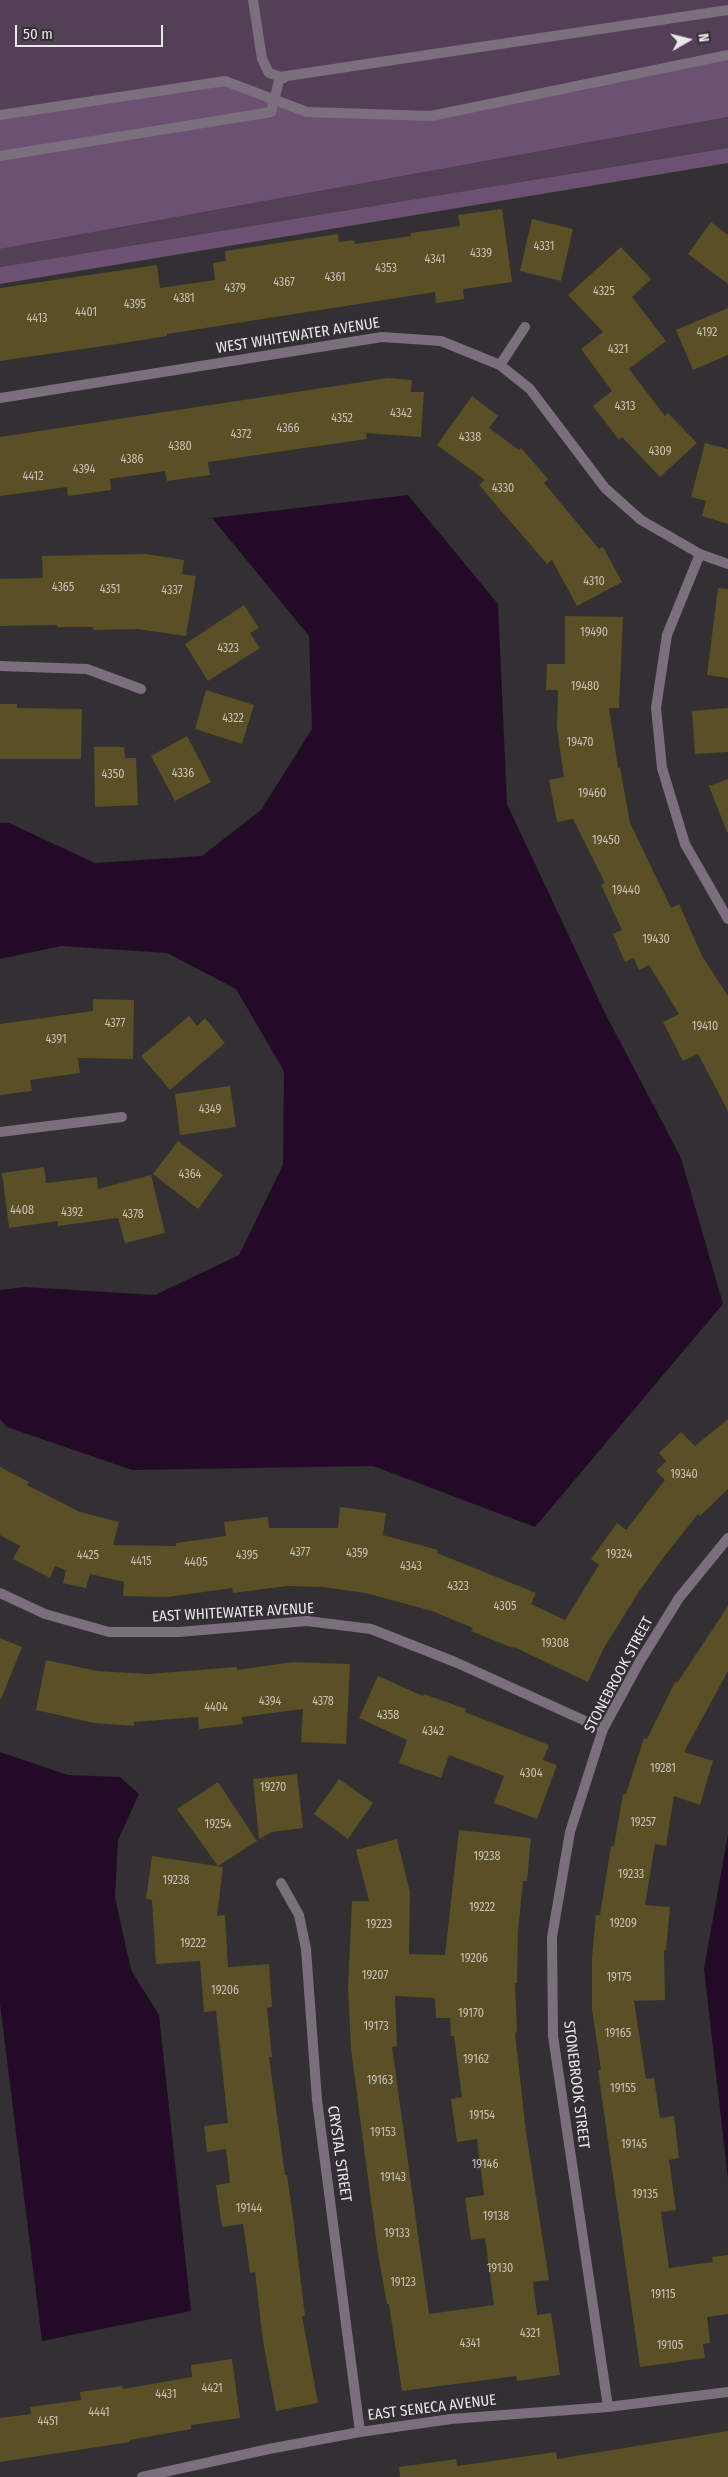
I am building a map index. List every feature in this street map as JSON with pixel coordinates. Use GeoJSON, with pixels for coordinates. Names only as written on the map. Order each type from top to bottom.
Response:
{"type":"FeatureCollection","features":[{"type":"Feature","properties":{"kind":"street"},"geometry":{"type":"LineString","coordinates":[[252,0],[262,59],[269,73],[294,80],[728,10]]}},
{"type":"Feature","properties":{"kind":"street"},"geometry":{"type":"LineString","coordinates":[[0,115],[225,80],[307,112],[431,116],[728,55]]}},
{"type":"Feature","properties":{"kind":"street"},"geometry":{"type":"LineString","coordinates":[[0,156],[271,112],[280,77]]}},
{"type":"Feature","properties":{"kind":"street"},"geometry":{"type":"LineString","coordinates":[[500,365],[525,327]]}},
{"type":"Feature","properties":{"kind":"street","name":"WEST WHITEWATER AVENUE"},"geometry":{"type":"LineString","coordinates":[[0,398],[382,337],[441,341],[500,365],[530,389],[605,488],[641,520],[700,554],[728,564]]}},
{"type":"Feature","properties":{"kind":"street"},"geometry":{"type":"LineString","coordinates":[[700,554],[667,635],[656,708],[662,768],[685,844],[728,919]]}},
{"type":"Feature","properties":{"kind":"street"},"geometry":{"type":"LineString","coordinates":[[0,666],[87,670],[141,690]]}},
{"type":"Feature","properties":{"kind":"street"},"geometry":{"type":"LineString","coordinates":[[0,1132],[122,1118]]}},
{"type":"Feature","properties":{"kind":"street","name":"STONEBROOK STREET"},"geometry":{"type":"LineString","coordinates":[[608,2407],[552,2036],[552,1937],[570,1832],[603,1729],[640,1661],[679,1598],[728,1538]]}},
{"type":"Feature","properties":{"kind":"street","name":"EAST WHITEWATER AVENUE"},"geometry":{"type":"LineString","coordinates":[[0,1593],[45,1614],[109,1632],[179,1632],[307,1622],[371,1629],[455,1662],[603,1729]]}},
{"type":"Feature","properties":{"kind":"street","name":"CRYSTAL STREET"},"geometry":{"type":"LineString","coordinates":[[281,1884],[299,1915],[306,1949],[317,2100],[360,2432]]}},
{"type":"Feature","properties":{"kind":"street","name":"EAST SENECA AVENUE"},"geometry":{"type":"LineString","coordinates":[[142,2477],[269,2449],[360,2432],[451,2419],[608,2407],[728,2392]]}},
{"type":"Feature","properties":{"kind":"shaded area"},"geometry":{"type":"Polygon","coordinates":[[[0,0],[728,0],[728,55],[431,116],[0,115],[0,0]]]}},
{"type":"Feature","properties":{"kind":"shaded area"},"geometry":{"type":"Polygon","coordinates":[[[728,55],[728,117],[0,249],[0,115],[225,81],[307,112],[431,116],[728,55]]]}},
{"type":"Feature","properties":{"kind":"shaded area"},"geometry":{"type":"Polygon","coordinates":[[[728,117],[728,148],[0,267],[0,249],[728,117]]]}},
{"type":"Feature","properties":{"kind":"shaded area"},"geometry":{"type":"Polygon","coordinates":[[[728,148],[728,163],[0,284],[0,267],[728,148]]]}},
{"type":"Feature","properties":{"kind":"shaded area"},"geometry":{"type":"Polygon","coordinates":[[[408,495],[498,604],[507,804],[604,1011],[681,1158],[723,1304],[535,1527],[373,1466],[132,1470],[7,1427],[0,1419],[0,1290],[25,1287],[155,1295],[239,1255],[283,1165],[284,1071],[236,989],[167,953],[61,946],[0,959],[0,823],[9,823],[95,863],[202,856],[261,810],[312,729],[309,636],[212,518],[408,495]]]}},
{"type":"Feature","properties":{"kind":"shaded area"},"geometry":{"type":"Polygon","coordinates":[[[0,1752],[68,1775],[120,1777],[139,1794],[118,1840],[115,1897],[131,1970],[159,2015],[191,2311],[42,2341],[0,2004],[0,1752]]]}},
{"type":"Feature","properties":{"kind":"shaded area"},"geometry":{"type":"Polygon","coordinates":[[[728,1834],[728,2179],[704,1969],[728,1834]]]}},
{"type":"Feature","properties":{"kind":"building"},"geometry":{"type":"Polygon","coordinates":[[[502,209],[512,282],[463,289],[464,299],[436,303],[435,292],[167,334],[167,336],[117,344],[0,361],[0,288],[157,265],[160,288],[215,280],[213,263],[226,261],[225,251],[338,234],[339,242],[354,240],[355,244],[411,236],[411,233],[460,226],[458,215],[502,209]]]}},
{"type":"Feature","properties":{"kind":"building"},"geometry":{"type":"Polygon","coordinates":[[[532,219],[573,229],[561,281],[520,271],[532,219]]]}},
{"type":"Feature","properties":{"kind":"building"},"geometry":{"type":"Polygon","coordinates":[[[711,222],[728,235],[728,284],[688,254],[711,222]]]}},
{"type":"Feature","properties":{"kind":"building"},"geometry":{"type":"Polygon","coordinates":[[[621,247],[651,279],[632,297],[666,341],[629,369],[665,416],[668,413],[697,443],[660,477],[622,437],[619,440],[593,406],[612,391],[581,349],[603,332],[568,295],[621,247]]]}},
{"type":"Feature","properties":{"kind":"building"},"geometry":{"type":"Polygon","coordinates":[[[728,308],[728,355],[693,370],[676,330],[728,308]]]}},
{"type":"Feature","properties":{"kind":"building"},"geometry":{"type":"Polygon","coordinates":[[[388,378],[412,380],[411,392],[424,392],[421,437],[366,433],[367,439],[208,462],[210,475],[167,481],[165,471],[110,479],[111,490],[68,496],[67,487],[0,496],[0,437],[388,378]]]}},
{"type":"Feature","properties":{"kind":"building"},"geometry":{"type":"Polygon","coordinates":[[[472,396],[498,416],[489,428],[519,450],[521,448],[548,479],[544,483],[599,549],[603,547],[622,582],[577,606],[552,560],[547,564],[479,485],[485,480],[437,445],[472,396]]]}},
{"type":"Feature","properties":{"kind":"building"},"geometry":{"type":"Polygon","coordinates":[[[705,443],[728,449],[728,524],[702,516],[706,501],[691,497],[705,443]]]}},
{"type":"Feature","properties":{"kind":"building"},"geometry":{"type":"Polygon","coordinates":[[[146,554],[184,560],[182,574],[196,576],[186,636],[137,629],[94,630],[93,627],[57,627],[57,625],[0,626],[0,579],[43,578],[42,556],[146,554]]]}},
{"type":"Feature","properties":{"kind":"building"},"geometry":{"type":"Polygon","coordinates":[[[718,588],[728,589],[728,678],[707,675],[718,588]]]}},
{"type":"Feature","properties":{"kind":"building"},"geometry":{"type":"Polygon","coordinates":[[[244,605],[259,628],[250,633],[260,648],[208,681],[185,644],[244,605]]]}},
{"type":"Feature","properties":{"kind":"building"},"geometry":{"type":"Polygon","coordinates":[[[565,616],[623,617],[619,708],[609,708],[618,768],[620,767],[630,823],[671,908],[679,904],[702,956],[728,996],[728,1111],[698,1054],[683,1061],[663,1022],[679,1014],[649,965],[639,970],[634,958],[625,962],[613,934],[622,930],[601,885],[605,883],[573,819],[557,822],[549,780],[564,777],[557,728],[558,690],[546,690],[547,664],[565,664],[565,616]]]}},
{"type":"Feature","properties":{"kind":"building"},"geometry":{"type":"Polygon","coordinates":[[[206,690],[254,705],[242,744],[195,729],[206,690]]]}},
{"type":"Feature","properties":{"kind":"building"},"geometry":{"type":"Polygon","coordinates":[[[0,704],[17,704],[17,708],[82,709],[81,759],[0,759],[0,704]]]}},
{"type":"Feature","properties":{"kind":"building"},"geometry":{"type":"Polygon","coordinates":[[[728,708],[728,752],[695,754],[692,711],[728,708]]]}},
{"type":"Feature","properties":{"kind":"building"},"geometry":{"type":"Polygon","coordinates":[[[187,736],[211,782],[175,801],[151,756],[187,736]]]}},
{"type":"Feature","properties":{"kind":"building"},"geometry":{"type":"Polygon","coordinates":[[[94,747],[124,747],[125,758],[136,758],[138,805],[95,807],[94,747]]]}},
{"type":"Feature","properties":{"kind":"building"},"geometry":{"type":"Polygon","coordinates":[[[728,779],[728,832],[727,832],[709,786],[728,779]]]}},
{"type":"Feature","properties":{"kind":"building"},"geometry":{"type":"Polygon","coordinates":[[[93,999],[134,1000],[133,1059],[78,1058],[80,1073],[30,1080],[32,1091],[0,1095],[0,1024],[93,1011],[93,999]]]}},
{"type":"Feature","properties":{"kind":"building"},"geometry":{"type":"Polygon","coordinates":[[[189,1016],[197,1026],[205,1018],[225,1043],[170,1090],[141,1056],[189,1016]]]}},
{"type":"Feature","properties":{"kind":"building"},"geometry":{"type":"Polygon","coordinates":[[[230,1086],[236,1127],[180,1135],[175,1094],[230,1086]]]}},
{"type":"Feature","properties":{"kind":"building"},"geometry":{"type":"Polygon","coordinates":[[[178,1141],[223,1175],[198,1209],[153,1174],[178,1141]]]}},
{"type":"Feature","properties":{"kind":"building"},"geometry":{"type":"Polygon","coordinates":[[[44,1167],[46,1183],[97,1177],[98,1189],[151,1175],[165,1233],[125,1243],[118,1218],[58,1226],[58,1221],[9,1228],[2,1173],[44,1167]]]}},
{"type":"Feature","properties":{"kind":"building"},"geometry":{"type":"Polygon","coordinates":[[[728,1419],[728,1489],[700,1516],[698,1514],[663,1558],[638,1593],[604,1648],[588,1682],[514,1647],[471,1631],[473,1628],[432,1611],[366,1593],[322,1587],[287,1586],[233,1593],[232,1588],[168,1597],[123,1596],[124,1582],[90,1574],[86,1588],[63,1583],[66,1570],[55,1566],[50,1578],[13,1559],[20,1546],[0,1535],[0,1467],[29,1482],[27,1485],[80,1512],[119,1522],[113,1545],[176,1546],[176,1543],[226,1536],[224,1522],[268,1517],[269,1528],[338,1528],[340,1507],[386,1513],[383,1535],[438,1550],[437,1553],[536,1593],[531,1604],[565,1620],[599,1565],[591,1559],[617,1523],[626,1530],[665,1480],[656,1471],[666,1461],[659,1453],[681,1432],[695,1446],[728,1419]]]}},
{"type":"Feature","properties":{"kind":"building"},"geometry":{"type":"Polygon","coordinates":[[[728,1606],[728,1671],[684,1752],[713,1761],[700,1805],[674,1796],[666,1846],[655,1844],[645,1905],[670,1907],[666,1950],[664,1950],[665,2000],[634,2001],[646,2079],[654,2078],[660,2118],[674,2116],[679,2158],[669,2160],[676,2210],[661,2212],[669,2268],[713,2262],[712,2257],[728,2255],[728,2314],[707,2317],[710,2343],[703,2344],[705,2358],[640,2367],[598,2070],[601,2070],[592,2009],[592,1957],[596,1915],[600,1915],[611,1846],[614,1846],[623,1794],[626,1794],[644,1738],[647,1739],[675,1682],[677,1683],[728,1606]]]}},
{"type":"Feature","properties":{"kind":"building"},"geometry":{"type":"Polygon","coordinates":[[[0,1638],[22,1647],[1,1699],[0,1699],[0,1638]]]}},
{"type":"Feature","properties":{"kind":"building"},"geometry":{"type":"Polygon","coordinates":[[[46,1660],[97,1671],[148,1674],[237,1667],[237,1670],[293,1662],[350,1664],[346,1744],[301,1742],[303,1709],[242,1717],[243,1724],[199,1729],[198,1717],[134,1722],[134,1726],[94,1723],[36,1710],[46,1660]]]}},
{"type":"Feature","properties":{"kind":"building"},"geometry":{"type":"Polygon","coordinates":[[[378,1676],[423,1696],[424,1694],[466,1709],[465,1712],[549,1745],[543,1760],[557,1765],[537,1819],[494,1803],[504,1776],[449,1755],[441,1778],[399,1763],[407,1740],[359,1718],[378,1676]]]}},
{"type":"Feature","properties":{"kind":"building"},"geometry":{"type":"Polygon","coordinates":[[[297,1774],[303,1828],[272,1832],[259,1839],[253,1779],[297,1774]]]}},
{"type":"Feature","properties":{"kind":"building"},"geometry":{"type":"Polygon","coordinates":[[[339,1779],[373,1803],[348,1839],[314,1814],[339,1779]]]}},
{"type":"Feature","properties":{"kind":"building"},"geometry":{"type":"Polygon","coordinates":[[[218,1782],[257,1841],[218,1866],[177,1809],[218,1782]]]}},
{"type":"Feature","properties":{"kind":"building"},"geometry":{"type":"Polygon","coordinates":[[[459,1830],[531,1838],[527,1881],[523,1881],[518,1932],[517,1983],[515,1983],[517,2032],[515,2033],[526,2132],[549,2280],[533,2282],[537,2315],[551,2313],[560,2375],[517,2381],[516,2376],[402,2391],[389,2304],[387,2304],[378,2254],[351,2049],[348,1988],[352,1901],[369,1901],[356,1850],[397,1839],[410,1892],[409,1954],[445,1955],[459,1830]],[[395,1996],[397,2046],[392,2047],[429,2314],[494,2305],[485,2238],[471,2240],[465,2198],[484,2195],[477,2139],[457,2142],[451,2099],[462,2097],[454,2036],[451,2036],[450,2018],[436,2018],[435,1998],[395,1996]]]}},
{"type":"Feature","properties":{"kind":"building"},"geometry":{"type":"Polygon","coordinates":[[[152,1856],[223,1867],[217,1916],[225,1915],[228,1967],[269,1964],[272,2007],[267,2008],[272,2057],[269,2057],[285,2175],[287,2175],[293,2217],[305,2316],[302,2316],[318,2403],[276,2411],[263,2341],[255,2272],[250,2273],[243,2224],[222,2227],[216,2185],[230,2183],[226,2149],[207,2152],[204,2126],[228,2123],[216,2011],[204,2012],[200,1961],[156,1964],[152,1900],[146,1899],[152,1856]]]}},
{"type":"Feature","properties":{"kind":"building"},"geometry":{"type":"Polygon","coordinates":[[[232,2359],[240,2418],[191,2425],[191,2429],[130,2440],[130,2442],[0,2462],[0,2418],[31,2414],[30,2407],[81,2400],[80,2392],[122,2386],[123,2389],[192,2377],[191,2365],[232,2359]]]}},
{"type":"Feature","properties":{"kind":"building"},"geometry":{"type":"Polygon","coordinates":[[[728,2431],[728,2477],[400,2477],[399,2467],[456,2459],[457,2466],[556,2452],[557,2459],[728,2431]]]}}]}
